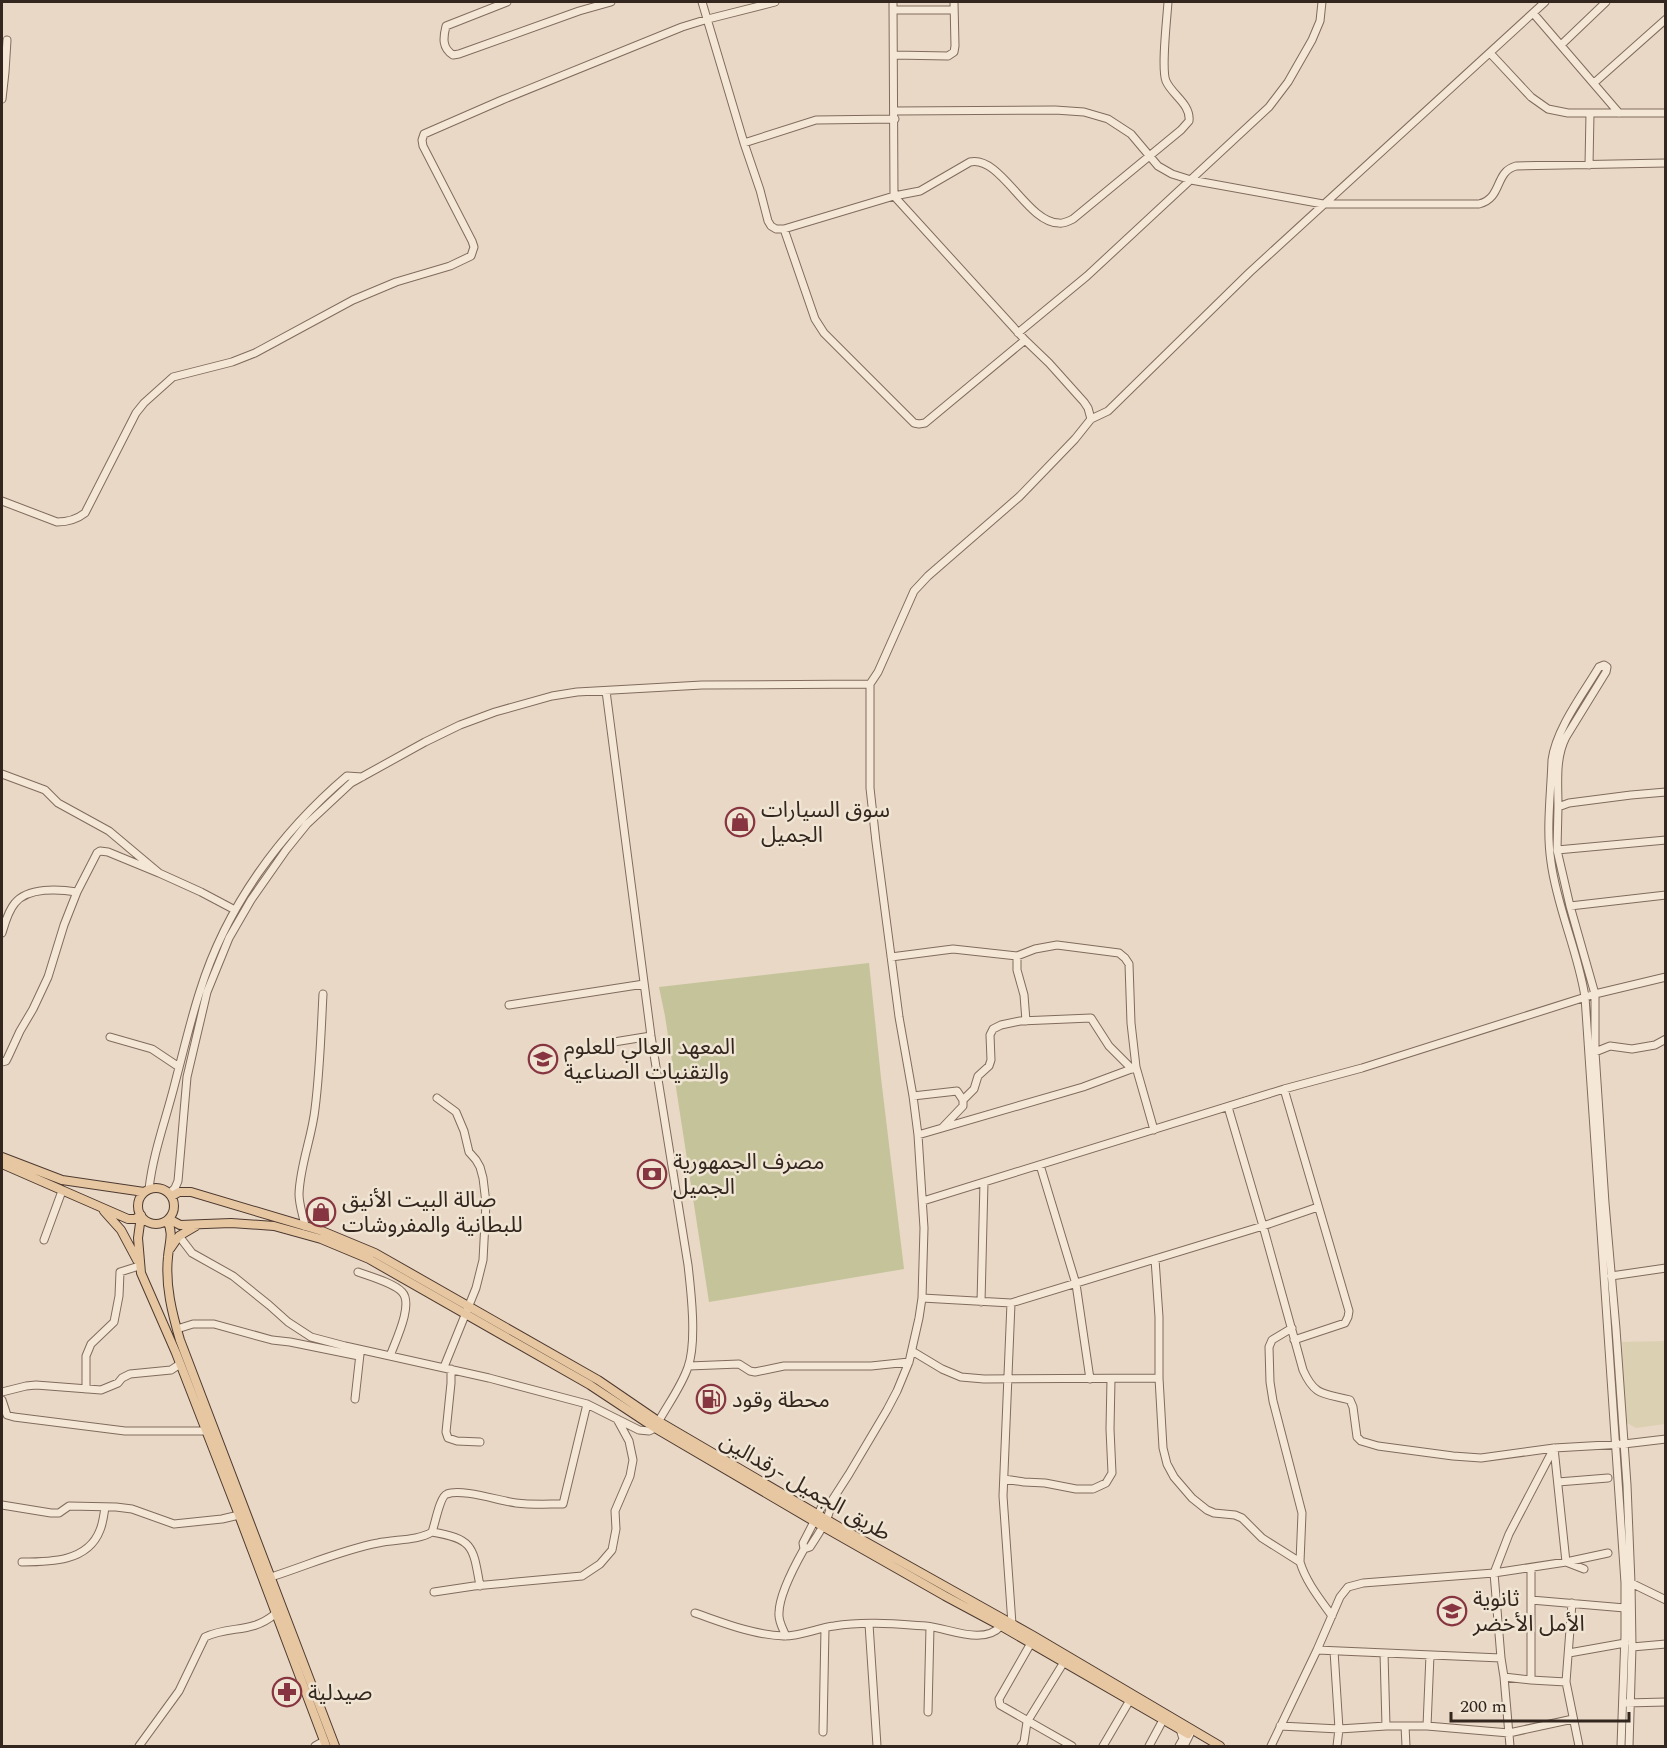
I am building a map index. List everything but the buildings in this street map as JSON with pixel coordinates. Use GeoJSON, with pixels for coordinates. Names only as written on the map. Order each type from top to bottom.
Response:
{"type":"FeatureCollection","features":[{"type":"Feature","properties":{"kind":"main road"},"geometry":{"type":"LineString","coordinates":[[2,1157],[62,1180],[147,1191],[160,1188],[171,1195],[175,1208],[168,1220],[160,1224],[153,1224],[141,1216]]}},
{"type":"Feature","properties":{"kind":"main road"},"geometry":{"type":"LineString","coordinates":[[2,1164],[131,1220],[141,1216]]}},
{"type":"Feature","properties":{"kind":"main road"},"geometry":{"type":"LineString","coordinates":[[140,1269],[138,1238],[141,1216],[138,1205],[140,1198],[147,1191]]}},
{"type":"Feature","properties":{"kind":"main road","name":"طريق الجميل -رقدالين"},"geometry":{"type":"LineString","coordinates":[[171,1195],[187,1191],[322,1231],[375,1253],[467,1310]]}},
{"type":"Feature","properties":{"kind":"main road"},"geometry":{"type":"LineString","coordinates":[[102,1208],[126,1238],[180,1351],[271,1577],[335,1746]]}},
{"type":"Feature","properties":{"kind":"main road"},"geometry":{"type":"LineString","coordinates":[[168,1220],[171,1232],[168,1286],[177,1329],[180,1364],[325,1744]]}},
{"type":"Feature","properties":{"kind":"main road","name":"طريق الجميل -رقدالين"},"geometry":{"type":"LineString","coordinates":[[168,1220],[180,1225],[250,1223],[274,1226],[321,1239],[369,1259],[598,1380],[657,1425],[945,1596],[1180,1730],[1191,1732],[1209,1746]]}},
{"type":"Feature","properties":{"kind":"main road"},"geometry":{"type":"LineString","coordinates":[[168,1255],[179,1236],[190,1228],[204,1224]]}},
{"type":"Feature","properties":{"kind":"main road","name":"طريق الجميل -رقدالين"},"geometry":{"type":"LineString","coordinates":[[820,1520],[1012,1624],[1191,1732],[1220,1746]]}},
{"type":"Feature","properties":{"kind":"street"},"geometry":{"type":"LineString","coordinates":[[507,2],[446,26],[443,40],[448,52],[453,55],[459,54],[579,10],[610,2]]}},
{"type":"Feature","properties":{"kind":"street"},"geometry":{"type":"LineString","coordinates":[[702,2],[768,221],[771,226],[784,229],[894,196],[920,191],[976,160],[991,167],[1048,221],[1060,224],[1072,219],[1181,130],[1190,120],[1189,111],[1170,89],[1165,79],[1168,2]]}},
{"type":"Feature","properties":{"kind":"street"},"geometry":{"type":"LineString","coordinates":[[2,501],[57,522],[77,519],[85,513],[136,413],[173,377],[232,362],[255,353],[353,300],[396,282],[450,266],[471,256],[474,247],[472,241],[423,146],[424,134],[682,27],[775,2]]}},
{"type":"Feature","properties":{"kind":"street"},"geometry":{"type":"LineString","coordinates":[[894,55],[948,56],[954,52],[954,2]]}},
{"type":"Feature","properties":{"kind":"street"},"geometry":{"type":"LineString","coordinates":[[1018,333],[1087,276],[1269,106],[1288,82],[1312,40],[1320,21],[1322,2]]}},
{"type":"Feature","properties":{"kind":"street"},"geometry":{"type":"LineString","coordinates":[[786,1636],[779,1613],[792,1571],[804,1550],[803,1543],[831,1509],[831,1502],[887,1410],[909,1362],[922,1298],[924,1228],[918,1135],[899,1017],[870,788],[870,684],[914,591],[928,576],[1018,497],[1075,439],[1091,419],[1108,411],[1250,272],[1545,2]]}},
{"type":"Feature","properties":{"kind":"street"},"geometry":{"type":"LineString","coordinates":[[1561,45],[1606,2]]}},
{"type":"Feature","properties":{"kind":"street"},"geometry":{"type":"LineString","coordinates":[[954,10],[893,6],[894,196],[1084,402],[1091,419]]}},
{"type":"Feature","properties":{"kind":"street"},"geometry":{"type":"LineString","coordinates":[[1533,12],[1619,113]]}},
{"type":"Feature","properties":{"kind":"street"},"geometry":{"type":"LineString","coordinates":[[1594,83],[1665,19]]}},
{"type":"Feature","properties":{"kind":"street"},"geometry":{"type":"LineString","coordinates":[[2,99],[7,40]]}},
{"type":"Feature","properties":{"kind":"street"},"geometry":{"type":"LineString","coordinates":[[1490,53],[1531,97],[1548,109],[1568,113],[1665,113]]}},
{"type":"Feature","properties":{"kind":"street"},"geometry":{"type":"LineString","coordinates":[[895,111],[1056,110],[1084,112],[1108,119],[1131,134],[1158,166],[1165,170],[1191,180],[1323,204],[1479,204],[1493,197],[1503,174],[1508,168],[1516,166],[1665,163]]}},
{"type":"Feature","properties":{"kind":"street"},"geometry":{"type":"LineString","coordinates":[[1589,165],[1590,113]]}},
{"type":"Feature","properties":{"kind":"street"},"geometry":{"type":"LineString","coordinates":[[744,143],[816,120],[895,119]]}},
{"type":"Feature","properties":{"kind":"street"},"geometry":{"type":"LineString","coordinates":[[784,229],[815,319],[824,333],[914,423],[925,423],[1025,340]]}},
{"type":"Feature","properties":{"kind":"street"},"geometry":{"type":"LineString","coordinates":[[1621,1746],[1625,1702],[1628,1645],[1631,1584],[1620,1444],[1585,997],[1559,898],[1550,849],[1551,760],[1554,747],[1559,734],[1599,667],[1604,665],[1606,672],[1561,747],[1557,850],[1595,994],[1595,1052],[1611,1276],[1620,1444],[1625,1608],[1628,1645]]}},
{"type":"Feature","properties":{"kind":"street"},"geometry":{"type":"LineString","coordinates":[[147,1191],[179,1067],[204,991],[228,938],[267,875],[307,824],[351,783],[460,725],[495,712],[552,696],[577,692],[702,686],[870,684]]}},
{"type":"Feature","properties":{"kind":"street"},"geometry":{"type":"LineString","coordinates":[[177,1329],[193,1324],[214,1324],[272,1340],[390,1356],[448,1368],[587,1404],[639,1430],[649,1431],[657,1425],[689,1366],[692,1343],[692,1303],[688,1265],[651,1036],[606,691]]}},
{"type":"Feature","properties":{"kind":"street"},"geometry":{"type":"LineString","coordinates":[[2,774],[45,790],[58,803],[109,831],[159,873]]}},
{"type":"Feature","properties":{"kind":"street"},"geometry":{"type":"LineString","coordinates":[[171,1195],[178,1181],[187,1077],[214,952],[259,871],[302,819],[347,776],[363,777]]}},
{"type":"Feature","properties":{"kind":"street"},"geometry":{"type":"LineString","coordinates":[[1558,807],[1569,803],[1665,792]]}},
{"type":"Feature","properties":{"kind":"street"},"geometry":{"type":"LineString","coordinates":[[1557,850],[1665,840]]}},
{"type":"Feature","properties":{"kind":"street"},"geometry":{"type":"LineString","coordinates":[[2,1062],[6,1061],[48,977],[77,892],[100,851],[108,852],[159,873],[236,910]]}},
{"type":"Feature","properties":{"kind":"street"},"geometry":{"type":"LineString","coordinates":[[2,933],[13,905],[26,895],[43,891],[77,892]]}},
{"type":"Feature","properties":{"kind":"street"},"geometry":{"type":"LineString","coordinates":[[1570,906],[1665,895]]}},
{"type":"Feature","properties":{"kind":"street"},"geometry":{"type":"LineString","coordinates":[[891,957],[953,949],[1017,956],[1035,949],[1057,945],[1119,953],[1129,964],[1134,1068],[1154,1130]]}},
{"type":"Feature","properties":{"kind":"street"},"geometry":{"type":"LineString","coordinates":[[1017,956],[1026,1021]]}},
{"type":"Feature","properties":{"kind":"street"},"geometry":{"type":"LineString","coordinates":[[923,1201],[1284,1089],[1362,1068],[1585,997],[1665,977]]}},
{"type":"Feature","properties":{"kind":"street"},"geometry":{"type":"LineString","coordinates":[[509,1005],[644,984]]}},
{"type":"Feature","properties":{"kind":"street"},"geometry":{"type":"LineString","coordinates":[[304,1226],[299,1194],[315,1112],[323,994]]}},
{"type":"Feature","properties":{"kind":"street"},"geometry":{"type":"LineString","coordinates":[[963,1100],[974,1089],[978,1076],[988,1066],[991,1060],[990,1035],[993,1029],[1001,1025],[1026,1021],[1091,1018],[1109,1046],[1134,1068]]}},
{"type":"Feature","properties":{"kind":"street"},"geometry":{"type":"LineString","coordinates":[[614,1042],[651,1036]]}},
{"type":"Feature","properties":{"kind":"street"},"geometry":{"type":"LineString","coordinates":[[110,1037],[152,1049],[179,1067]]}},
{"type":"Feature","properties":{"kind":"street"},"geometry":{"type":"LineString","coordinates":[[1595,1052],[1610,1046],[1632,1049],[1655,1044],[1665,1039]]}},
{"type":"Feature","properties":{"kind":"street"},"geometry":{"type":"LineString","coordinates":[[918,1135],[1083,1088],[1134,1068]]}},
{"type":"Feature","properties":{"kind":"street"},"geometry":{"type":"LineString","coordinates":[[1284,1089],[1349,1311],[1345,1323],[1294,1340]]}},
{"type":"Feature","properties":{"kind":"street"},"geometry":{"type":"LineString","coordinates":[[913,1096],[957,1091],[963,1100],[963,1106],[943,1128]]}},
{"type":"Feature","properties":{"kind":"street"},"geometry":{"type":"LineString","coordinates":[[437,1098],[456,1112],[469,1152],[476,1160],[483,1178],[486,1203],[483,1260],[476,1288],[448,1368],[452,1383],[446,1432],[448,1438],[457,1441],[480,1442]]}},
{"type":"Feature","properties":{"kind":"street"},"geometry":{"type":"LineString","coordinates":[[1228,1107],[1303,1370],[1309,1384],[1317,1392],[1350,1400],[1357,1437],[1361,1442],[1481,1458],[1554,1448],[1665,1439]]}},
{"type":"Feature","properties":{"kind":"street"},"geometry":{"type":"LineString","coordinates":[[1040,1165],[1076,1284],[1090,1379]]}},
{"type":"Feature","properties":{"kind":"street"},"geometry":{"type":"LineString","coordinates":[[981,1302],[984,1182]]}},
{"type":"Feature","properties":{"kind":"street"},"geometry":{"type":"LineString","coordinates":[[44,1240],[62,1191]]}},
{"type":"Feature","properties":{"kind":"street"},"geometry":{"type":"LineString","coordinates":[[922,1298],[1011,1303],[1318,1207]]}},
{"type":"Feature","properties":{"kind":"street"},"geometry":{"type":"LineString","coordinates":[[179,1236],[192,1252],[232,1276],[300,1330],[311,1337],[360,1353]]}},
{"type":"Feature","properties":{"kind":"street"},"geometry":{"type":"LineString","coordinates":[[1155,1259],[1159,1317],[1158,1378],[1163,1448],[1167,1464],[1174,1477],[1206,1510],[1242,1518],[1262,1538],[1300,1562]]}},
{"type":"Feature","properties":{"kind":"street"},"geometry":{"type":"LineString","coordinates":[[86,1389],[86,1356],[91,1344],[114,1322],[119,1296],[120,1272],[140,1269]]}},
{"type":"Feature","properties":{"kind":"street"},"geometry":{"type":"LineString","coordinates":[[1611,1276],[1665,1269]]}},
{"type":"Feature","properties":{"kind":"street"},"geometry":{"type":"LineString","coordinates":[[358,1272],[402,1292],[406,1300],[406,1311],[390,1356]]}},
{"type":"Feature","properties":{"kind":"street"},"geometry":{"type":"LineString","coordinates":[[1011,1303],[1003,1496],[1012,1624]]}},
{"type":"Feature","properties":{"kind":"street"},"geometry":{"type":"LineString","coordinates":[[1292,1328],[1272,1340],[1269,1347],[1270,1382],[1302,1513],[1300,1562],[1315,1592],[1332,1616]]}},
{"type":"Feature","properties":{"kind":"street"},"geometry":{"type":"LineString","coordinates":[[912,1351],[942,1369],[961,1377],[1158,1378]]}},
{"type":"Feature","properties":{"kind":"street"},"geometry":{"type":"LineString","coordinates":[[355,1399],[360,1353]]}},
{"type":"Feature","properties":{"kind":"street"},"geometry":{"type":"LineString","coordinates":[[689,1366],[739,1364],[755,1372],[784,1366],[871,1366],[909,1362]]}},
{"type":"Feature","properties":{"kind":"street"},"geometry":{"type":"LineString","coordinates":[[2,1392],[36,1385],[101,1390],[118,1383],[130,1374],[171,1370],[180,1364]]}},
{"type":"Feature","properties":{"kind":"street"},"geometry":{"type":"LineString","coordinates":[[1004,1479],[1076,1489],[1092,1489],[1106,1483],[1112,1473],[1111,1379]]}},
{"type":"Feature","properties":{"kind":"street"},"geometry":{"type":"LineString","coordinates":[[2,1400],[7,1415],[14,1417],[125,1431],[206,1431]]}},
{"type":"Feature","properties":{"kind":"street"},"geometry":{"type":"LineString","coordinates":[[432,1532],[443,1497],[447,1494],[463,1493],[518,1504],[563,1504],[587,1404]]}},
{"type":"Feature","properties":{"kind":"street"},"geometry":{"type":"LineString","coordinates":[[434,1592],[582,1576],[600,1564],[612,1550],[616,1529],[615,1511],[630,1476],[633,1460],[629,1441],[617,1419]]}},
{"type":"Feature","properties":{"kind":"street"},"geometry":{"type":"LineString","coordinates":[[1554,1448],[1566,1562]]}},
{"type":"Feature","properties":{"kind":"street"},"geometry":{"type":"LineString","coordinates":[[1510,1746],[1494,1572],[1509,1534],[1554,1448]]}},
{"type":"Feature","properties":{"kind":"street"},"geometry":{"type":"LineString","coordinates":[[1558,1482],[1608,1478]]}},
{"type":"Feature","properties":{"kind":"street"},"geometry":{"type":"LineString","coordinates":[[2,1505],[59,1513],[69,1506],[132,1509],[174,1524],[239,1515]]}},
{"type":"Feature","properties":{"kind":"street"},"geometry":{"type":"LineString","coordinates":[[22,1562],[53,1562],[75,1556],[95,1539],[100,1530],[105,1507]]}},
{"type":"Feature","properties":{"kind":"street"},"geometry":{"type":"LineString","coordinates":[[271,1577],[346,1551],[377,1543],[425,1536],[432,1532],[452,1535],[471,1547],[480,1586]]}},
{"type":"Feature","properties":{"kind":"street"},"geometry":{"type":"LineString","coordinates":[[1271,1746],[1340,1597],[1348,1587],[1363,1583],[1531,1568],[1608,1553]]}},
{"type":"Feature","properties":{"kind":"street"},"geometry":{"type":"LineString","coordinates":[[1566,1562],[1584,1569]]}},
{"type":"Feature","properties":{"kind":"street"},"geometry":{"type":"LineString","coordinates":[[1531,1568],[1531,1680]]}},
{"type":"Feature","properties":{"kind":"street"},"geometry":{"type":"LineString","coordinates":[[1631,1584],[1665,1600]]}},
{"type":"Feature","properties":{"kind":"street"},"geometry":{"type":"LineString","coordinates":[[1531,1600],[1625,1608]]}},
{"type":"Feature","properties":{"kind":"street"},"geometry":{"type":"LineString","coordinates":[[1572,1603],[1566,1682],[1578,1746]]}},
{"type":"Feature","properties":{"kind":"street"},"geometry":{"type":"LineString","coordinates":[[695,1613],[744,1630],[786,1636],[835,1625],[930,1627],[972,1635],[990,1634],[1001,1626]]}},
{"type":"Feature","properties":{"kind":"street"},"geometry":{"type":"LineString","coordinates":[[139,1746],[179,1691],[205,1637],[255,1626],[276,1614]]}},
{"type":"Feature","properties":{"kind":"street"},"geometry":{"type":"LineString","coordinates":[[869,1624],[877,1746]]}},
{"type":"Feature","properties":{"kind":"street"},"geometry":{"type":"LineString","coordinates":[[928,1713],[930,1627]]}},
{"type":"Feature","properties":{"kind":"street"},"geometry":{"type":"LineString","coordinates":[[823,1732],[825,1628]]}},
{"type":"Feature","properties":{"kind":"street"},"geometry":{"type":"LineString","coordinates":[[1031,1643],[999,1699],[1000,1705],[1072,1746]]}},
{"type":"Feature","properties":{"kind":"street"},"geometry":{"type":"LineString","coordinates":[[1569,1653],[1628,1645],[1665,1644]]}},
{"type":"Feature","properties":{"kind":"street"},"geometry":{"type":"LineString","coordinates":[[1317,1650],[1501,1658]]}},
{"type":"Feature","properties":{"kind":"street"},"geometry":{"type":"LineString","coordinates":[[1334,1651],[1339,1729],[1337,1746]]}},
{"type":"Feature","properties":{"kind":"street"},"geometry":{"type":"LineString","coordinates":[[1384,1653],[1386,1726]]}},
{"type":"Feature","properties":{"kind":"street"},"geometry":{"type":"LineString","coordinates":[[1427,1726],[1430,1655]]}},
{"type":"Feature","properties":{"kind":"street"},"geometry":{"type":"LineString","coordinates":[[1021,1746],[1024,1742],[1027,1722],[1064,1662]]}},
{"type":"Feature","properties":{"kind":"street"},"geometry":{"type":"LineString","coordinates":[[1504,1677],[1566,1682]]}},
{"type":"Feature","properties":{"kind":"street"},"geometry":{"type":"LineString","coordinates":[[1102,1746],[1130,1700]]}},
{"type":"Feature","properties":{"kind":"street"},"geometry":{"type":"LineString","coordinates":[[1625,1702],[1665,1701]]}},
{"type":"Feature","properties":{"kind":"street"},"geometry":{"type":"LineString","coordinates":[[1625,1702],[1629,1746]]}},
{"type":"Feature","properties":{"kind":"street"},"geometry":{"type":"LineString","coordinates":[[1280,1726],[1339,1729],[1427,1726],[1509,1733],[1573,1719]]}},
{"type":"Feature","properties":{"kind":"street"},"geometry":{"type":"LineString","coordinates":[[1149,1746],[1163,1720]]}},
{"type":"Feature","properties":{"kind":"street"},"geometry":{"type":"LineString","coordinates":[[1405,1726],[1406,1746]]}},
{"type":"Feature","properties":{"kind":"street"},"geometry":{"type":"LineString","coordinates":[[1179,1746],[1183,1739],[1180,1730]]}},
{"type":"Feature","properties":{"kind":"street"},"geometry":{"type":"LineString","coordinates":[[1184,1746],[1191,1732]]}},
{"type":"Feature","properties":{"kind":"street"},"geometry":{"type":"LineString","coordinates":[[315,1746],[325,1744]]}},
{"type":"Feature","properties":{"kind":"shaded area"},"geometry":{"type":"Polygon","coordinates":[[[1665,1341],[1665,1424],[1636,1428],[1627,1423],[1623,1415],[1622,1342],[1665,1341]]]}},
{"type":"Feature","properties":{"kind":"green space"},"geometry":{"type":"Polygon","coordinates":[[[869,963],[904,1269],[709,1302],[659,987],[869,963]]]}},
{"type":"Feature","properties":{"kind":"place","name":"سوق السيارات الجميل"},"geometry":{"type":"Point","coordinates":[740,822]}},
{"type":"Feature","properties":{"kind":"place","name":"المعهد العالي للعلوم والتقنيات الصناعية"},"geometry":{"type":"Point","coordinates":[543,1059]}},
{"type":"Feature","properties":{"kind":"place","name":"مصرف الجمهورية الجميل"},"geometry":{"type":"Point","coordinates":[652,1174]}},
{"type":"Feature","properties":{"kind":"place","name":"صالة البيت الأنيق للبطانية والمفروشات"},"geometry":{"type":"Point","coordinates":[321,1212]}},
{"type":"Feature","properties":{"kind":"place","name":"محطة وقود"},"geometry":{"type":"Point","coordinates":[711,1399]}},
{"type":"Feature","properties":{"kind":"place","name":"ثانوية الأمل الأخضر"},"geometry":{"type":"Point","coordinates":[1452,1611]}},
{"type":"Feature","properties":{"kind":"place","name":"صيدلية"},"geometry":{"type":"Point","coordinates":[287,1692]}}]}
